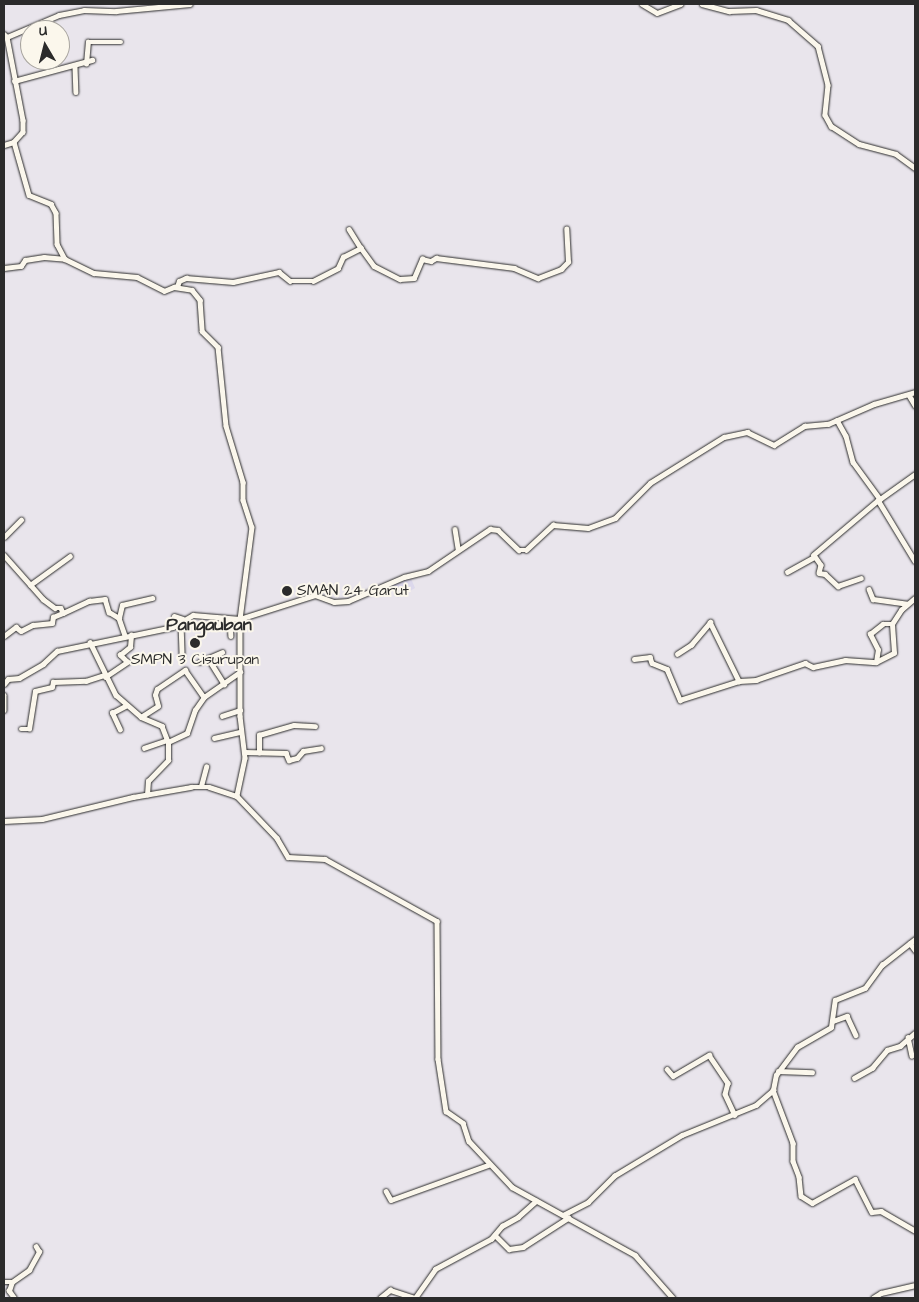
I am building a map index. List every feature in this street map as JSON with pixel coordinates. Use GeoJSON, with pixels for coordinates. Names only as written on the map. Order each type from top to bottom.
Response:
{"type":"FeatureCollection","features":[{"type":"Feature","properties":{"kind":"street"},"geometry":{"type":"LineString","coordinates":[[4,145],[14,142],[23,129],[5,36],[59,15],[84,10],[116,11],[190,4]]}},
{"type":"Feature","properties":{"kind":"street"},"geometry":{"type":"LineString","coordinates":[[642,4],[657,13],[680,4]]}},
{"type":"Feature","properties":{"kind":"street"},"geometry":{"type":"LineString","coordinates":[[702,4],[729,11],[756,10],[788,20],[818,46],[828,85],[825,115],[831,126],[839,134],[864,146],[896,154],[915,168]]}},
{"type":"Feature","properties":{"kind":"street"},"geometry":{"type":"LineString","coordinates":[[86,64],[88,41],[122,42]]}},
{"type":"Feature","properties":{"kind":"street"},"geometry":{"type":"LineString","coordinates":[[14,81],[75,67],[92,60]]}},
{"type":"Feature","properties":{"kind":"street"},"geometry":{"type":"LineString","coordinates":[[75,67],[76,92]]}},
{"type":"Feature","properties":{"kind":"street"},"geometry":{"type":"LineString","coordinates":[[14,142],[29,195],[51,204],[56,213],[57,244],[65,259]]}},
{"type":"Feature","properties":{"kind":"street"},"geometry":{"type":"LineString","coordinates":[[349,229],[374,266],[401,279],[415,278],[422,258],[431,261],[436,258],[514,268],[538,278],[561,270],[568,262],[566,229]]}},
{"type":"Feature","properties":{"kind":"street"},"geometry":{"type":"LineString","coordinates":[[4,268],[21,266],[25,260],[44,257],[65,259],[94,273],[137,277],[164,291],[177,287],[186,278],[233,282],[279,272],[290,281],[313,281],[337,268],[343,257],[361,248]]}},
{"type":"Feature","properties":{"kind":"street"},"geometry":{"type":"LineString","coordinates":[[177,287],[192,290],[199,297],[202,331],[219,351],[226,426],[243,482],[243,500],[252,527],[240,619],[240,732],[246,752],[237,796]]}},
{"type":"Feature","properties":{"kind":"street"},"geometry":{"type":"LineString","coordinates":[[4,684],[8,679],[25,674],[57,651],[90,642],[131,635],[182,621],[193,614],[240,619],[315,595],[334,602],[348,601],[404,577],[428,571],[490,529],[498,530],[522,551],[553,525],[588,528],[615,518],[650,484],[724,437],[747,432],[774,445],[783,442],[804,426],[837,420],[874,404],[915,392]]}},
{"type":"Feature","properties":{"kind":"street"},"geometry":{"type":"LineString","coordinates":[[909,395],[915,405]]}},
{"type":"Feature","properties":{"kind":"street"},"geometry":{"type":"LineString","coordinates":[[837,420],[846,436],[853,462],[879,499],[915,562]]}},
{"type":"Feature","properties":{"kind":"street"},"geometry":{"type":"LineString","coordinates":[[787,572],[814,557],[879,499],[915,474]]}},
{"type":"Feature","properties":{"kind":"street"},"geometry":{"type":"LineString","coordinates":[[4,537],[22,520]]}},
{"type":"Feature","properties":{"kind":"street"},"geometry":{"type":"LineString","coordinates":[[455,529],[458,549]]}},
{"type":"Feature","properties":{"kind":"street"},"geometry":{"type":"LineString","coordinates":[[4,555],[43,600],[55,608],[61,608],[63,613]]}},
{"type":"Feature","properties":{"kind":"street"},"geometry":{"type":"LineString","coordinates":[[30,585],[70,556]]}},
{"type":"Feature","properties":{"kind":"street"},"geometry":{"type":"LineString","coordinates":[[814,557],[821,565],[819,573],[838,586],[861,578]]}},
{"type":"Feature","properties":{"kind":"street"},"geometry":{"type":"LineString","coordinates":[[869,589],[873,599],[907,604]]}},
{"type":"Feature","properties":{"kind":"street"},"geometry":{"type":"LineString","coordinates":[[125,635],[119,618],[121,606],[152,598]]}},
{"type":"Feature","properties":{"kind":"street"},"geometry":{"type":"LineString","coordinates":[[634,659],[650,657],[652,663],[668,669],[680,700],[740,681],[756,680],[805,662],[813,667],[845,660],[876,662],[895,651],[891,640],[892,624],[907,604],[915,598]]}},
{"type":"Feature","properties":{"kind":"street"},"geometry":{"type":"LineString","coordinates":[[4,636],[16,627],[21,631],[33,625],[52,622],[53,618],[88,601],[104,599],[109,612],[119,618]]}},
{"type":"Feature","properties":{"kind":"street"},"geometry":{"type":"LineString","coordinates":[[174,616],[182,621]]}},
{"type":"Feature","properties":{"kind":"street"},"geometry":{"type":"LineString","coordinates":[[230,619],[231,636]]}},
{"type":"Feature","properties":{"kind":"street"},"geometry":{"type":"LineString","coordinates":[[182,621],[182,655]]}},
{"type":"Feature","properties":{"kind":"street"},"geometry":{"type":"LineString","coordinates":[[678,654],[691,645],[710,622],[740,681]]}},
{"type":"Feature","properties":{"kind":"street"},"geometry":{"type":"LineString","coordinates":[[876,662],[878,650],[870,634],[883,624],[892,624]]}},
{"type":"Feature","properties":{"kind":"street"},"geometry":{"type":"LineString","coordinates":[[21,729],[29,729],[35,691],[52,687],[53,682],[86,681],[105,676],[127,662],[120,656],[130,647],[131,635]]}},
{"type":"Feature","properties":{"kind":"street"},"geometry":{"type":"LineString","coordinates":[[90,642],[105,676],[126,706],[141,717],[162,726],[167,741],[168,760],[148,781],[147,795]]}},
{"type":"Feature","properties":{"kind":"street"},"geometry":{"type":"LineString","coordinates":[[199,662],[222,652]]}},
{"type":"Feature","properties":{"kind":"street"},"geometry":{"type":"LineString","coordinates":[[208,658],[224,684]]}},
{"type":"Feature","properties":{"kind":"street"},"geometry":{"type":"LineString","coordinates":[[141,717],[158,706],[157,690],[185,670],[204,697]]}},
{"type":"Feature","properties":{"kind":"street"},"geometry":{"type":"LineString","coordinates":[[144,748],[187,733],[197,706],[204,697],[240,672]]}},
{"type":"Feature","properties":{"kind":"street"},"geometry":{"type":"LineString","coordinates":[[4,674],[8,679]]}},
{"type":"Feature","properties":{"kind":"street"},"geometry":{"type":"LineString","coordinates":[[4,695],[4,710]]}},
{"type":"Feature","properties":{"kind":"street"},"geometry":{"type":"LineString","coordinates":[[120,730],[112,713],[126,706]]}},
{"type":"Feature","properties":{"kind":"street"},"geometry":{"type":"LineString","coordinates":[[222,716],[240,710]]}},
{"type":"Feature","properties":{"kind":"street"},"geometry":{"type":"LineString","coordinates":[[259,753],[259,735],[295,725],[315,726]]}},
{"type":"Feature","properties":{"kind":"street"},"geometry":{"type":"LineString","coordinates":[[214,738],[240,732]]}},
{"type":"Feature","properties":{"kind":"street"},"geometry":{"type":"LineString","coordinates":[[246,752],[286,753],[290,760],[297,758],[303,751],[321,748]]}},
{"type":"Feature","properties":{"kind":"street"},"geometry":{"type":"LineString","coordinates":[[201,786],[206,767]]}},
{"type":"Feature","properties":{"kind":"street"},"geometry":{"type":"LineString","coordinates":[[4,821],[42,819],[147,795],[201,786],[237,796],[277,838],[286,855],[313,856],[338,865],[435,920],[440,1006],[438,1059],[444,1106],[449,1115],[463,1123],[466,1136],[488,1164],[512,1187],[635,1255],[673,1298]]}},
{"type":"Feature","properties":{"kind":"street"},"geometry":{"type":"LineString","coordinates":[[915,939],[882,965],[864,988],[835,1000],[831,1027],[796,1047],[778,1071],[773,1090],[793,1143],[793,1161],[800,1177],[801,1196],[812,1203],[855,1179],[872,1212],[881,1211],[915,1231]]}},
{"type":"Feature","properties":{"kind":"street"},"geometry":{"type":"LineString","coordinates":[[910,943],[915,950]]}},
{"type":"Feature","properties":{"kind":"street"},"geometry":{"type":"LineString","coordinates":[[833,1021],[847,1016],[856,1035]]}},
{"type":"Feature","properties":{"kind":"street"},"geometry":{"type":"LineString","coordinates":[[854,1078],[872,1068],[887,1050],[903,1044],[908,1037],[915,1033]]}},
{"type":"Feature","properties":{"kind":"street"},"geometry":{"type":"LineString","coordinates":[[908,1037],[912,1056]]}},
{"type":"Feature","properties":{"kind":"street"},"geometry":{"type":"LineString","coordinates":[[667,1069],[672,1076],[690,1069],[709,1055],[728,1083],[725,1094],[734,1115]]}},
{"type":"Feature","properties":{"kind":"street"},"geometry":{"type":"LineString","coordinates":[[778,1071],[812,1072]]}},
{"type":"Feature","properties":{"kind":"street"},"geometry":{"type":"LineString","coordinates":[[563,1216],[588,1202],[614,1176],[682,1134],[734,1115],[756,1104],[773,1090]]}},
{"type":"Feature","properties":{"kind":"street"},"geometry":{"type":"LineString","coordinates":[[386,1191],[391,1200],[488,1164]]}},
{"type":"Feature","properties":{"kind":"street"},"geometry":{"type":"LineString","coordinates":[[380,1298],[390,1290],[415,1298],[435,1269],[495,1235],[536,1201]]}},
{"type":"Feature","properties":{"kind":"street"},"geometry":{"type":"LineString","coordinates":[[495,1235],[509,1249],[523,1247],[568,1218]]}},
{"type":"Feature","properties":{"kind":"street"},"geometry":{"type":"LineString","coordinates":[[14,1298],[9,1291],[12,1282],[28,1270],[40,1252],[36,1247]]}},
{"type":"Feature","properties":{"kind":"street"},"geometry":{"type":"LineString","coordinates":[[4,1282],[12,1282]]}},
{"type":"Feature","properties":{"kind":"street"},"geometry":{"type":"LineString","coordinates":[[873,1298],[915,1285]]}},
{"type":"Feature","properties":{"kind":"shaded area"},"geometry":{"type":"Polygon","coordinates":[[[410,576],[415,588],[398,598],[390,586],[410,576]]]}},
{"type":"Feature","properties":{"kind":"place","name":"SMAN 24 Garut"},"geometry":{"type":"Point","coordinates":[287,591]}},
{"type":"Feature","properties":{"kind":"place","name":"SMPN 3 Cisurupan"},"geometry":{"type":"Point","coordinates":[195,643]}},
{"type":"Feature","properties":{"kind":"district","name":"Pangauban"},"geometry":{"type":"Point","coordinates":[209,625]}}]}
